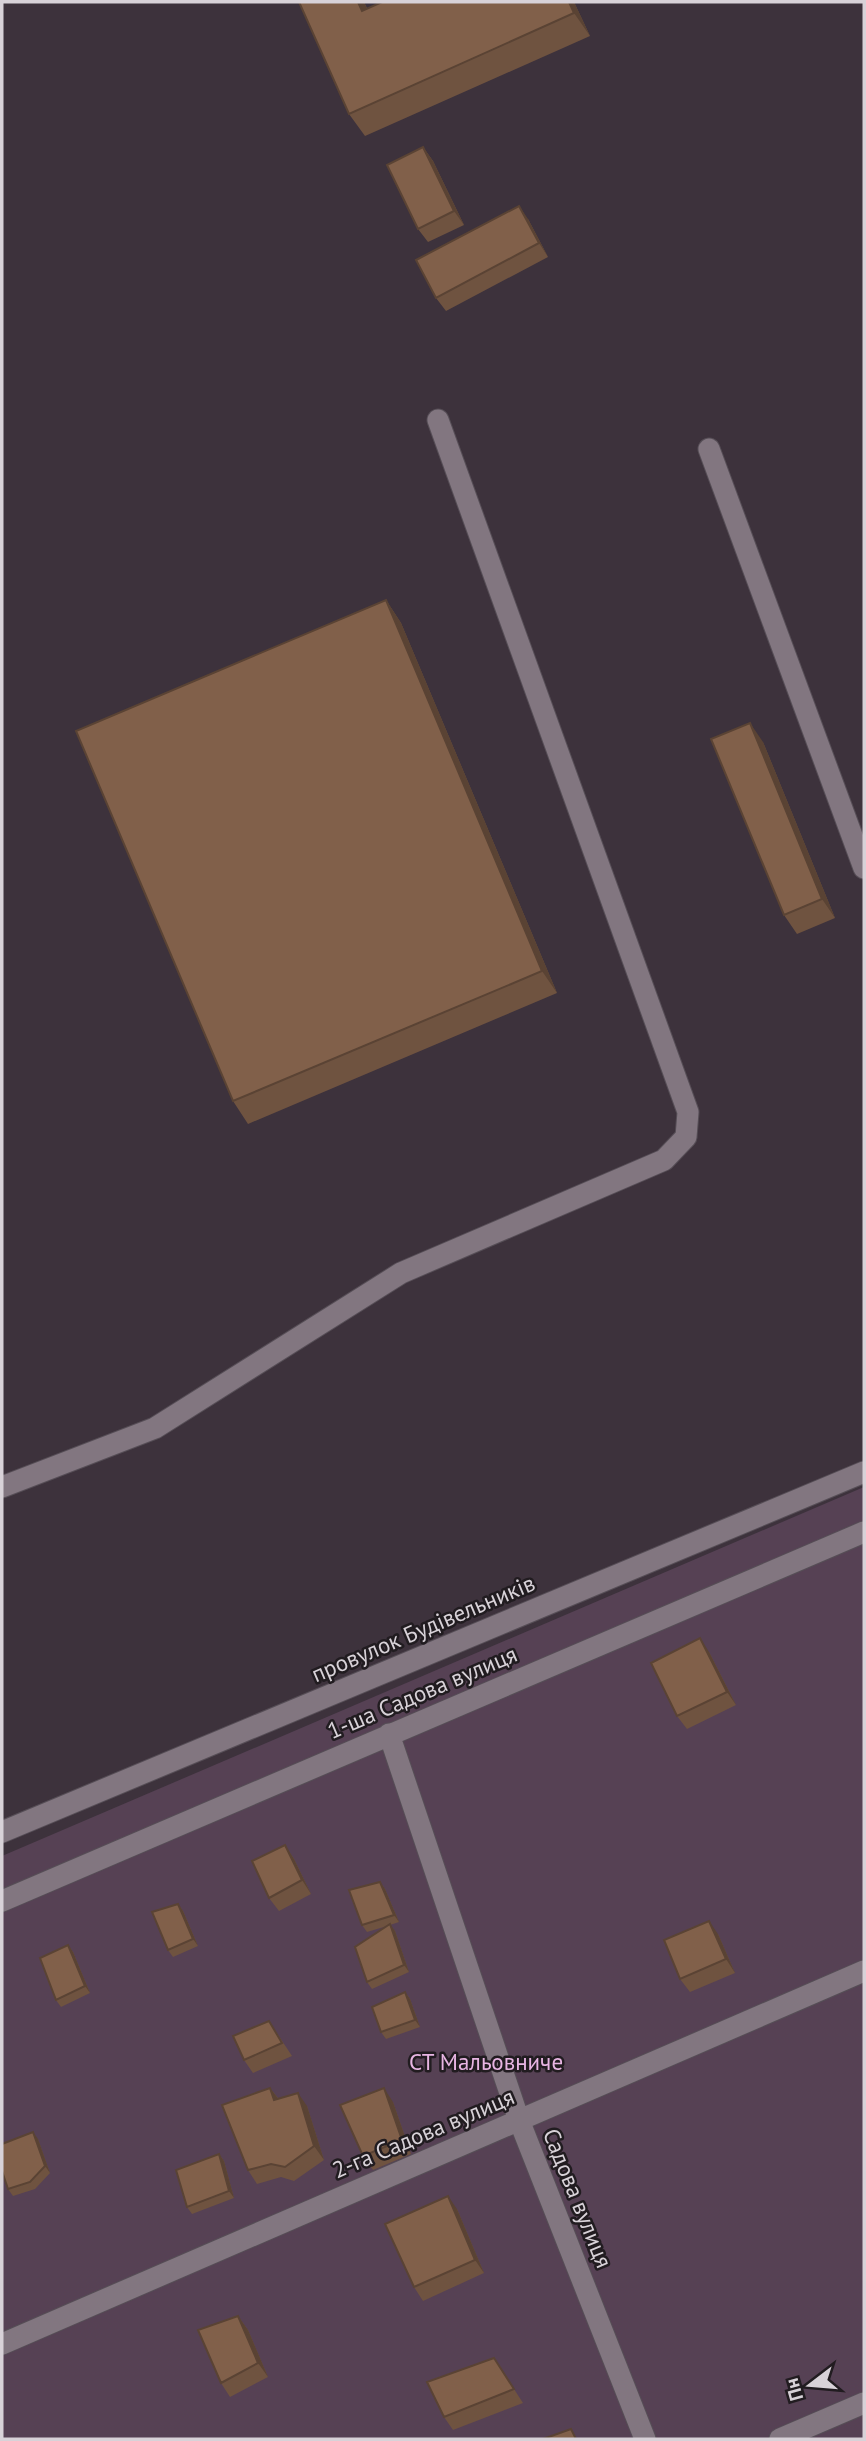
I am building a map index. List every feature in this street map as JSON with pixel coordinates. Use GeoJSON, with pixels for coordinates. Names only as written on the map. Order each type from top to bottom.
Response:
{"type":"FeatureCollection","features":[{"type":"Feature","properties":{"kind":"street"},"geometry":{"type":"LineString","coordinates":[[2,1487],[155,1428],[401,1273],[664,1160],[685,1137],[688,1112],[438,420]]}},
{"type":"Feature","properties":{"kind":"street"},"geometry":{"type":"LineString","coordinates":[[709,449],[864,868]]}},
{"type":"Feature","properties":{"kind":"street","name":"провулок Будівельників"},"geometry":{"type":"LineString","coordinates":[[2,1832],[864,1472]]}},
{"type":"Feature","properties":{"kind":"street","name":"1-ша Садова вулиця"},"geometry":{"type":"LineString","coordinates":[[2,1901],[864,1532]]}},
{"type":"Feature","properties":{"kind":"street","name":"Садова вулиця"},"geometry":{"type":"LineString","coordinates":[[389,1734],[519,2120],[645,2439]]}},
{"type":"Feature","properties":{"kind":"street","name":"2-га Садова вулиця"},"geometry":{"type":"LineString","coordinates":[[2,2344],[864,1971]]}},
{"type":"Feature","properties":{"kind":"street"},"geometry":{"type":"LineString","coordinates":[[780,2439],[864,2403]]}},
{"type":"Feature","properties":{"kind":"green space","name":"СТ Мальовниче"},"geometry":{"type":"Polygon","coordinates":[[[864,1487],[864,2439],[2,2439],[2,1856],[864,1487]]]}},
{"type":"Feature","properties":{"kind":"building"},"geometry":{"type":"Polygon","coordinates":[[[299,2],[358,2],[362,11],[382,2],[569,2],[574,13],[349,114],[299,2]]]}},
{"type":"Feature","properties":{"kind":"building"},"geometry":{"type":"Polygon","coordinates":[[[423,147],[454,211],[418,229],[387,165],[423,147]]]}},
{"type":"Feature","properties":{"kind":"building"},"geometry":{"type":"Polygon","coordinates":[[[519,206],[539,243],[436,298],[416,260],[519,206]]]}},
{"type":"Feature","properties":{"kind":"building"},"geometry":{"type":"Polygon","coordinates":[[[386,600],[542,971],[233,1101],[76,731],[386,600]]]}},
{"type":"Feature","properties":{"kind":"building"},"geometry":{"type":"Polygon","coordinates":[[[750,723],[822,899],[784,915],[711,739],[750,723]]]}},
{"type":"Feature","properties":{"kind":"building"},"geometry":{"type":"Polygon","coordinates":[[[700,1638],[727,1692],[677,1716],[651,1663],[700,1638]]]}},
{"type":"Feature","properties":{"kind":"building"},"geometry":{"type":"Polygon","coordinates":[[[285,1845],[302,1880],[269,1898],[252,1861],[285,1845]]]}},
{"type":"Feature","properties":{"kind":"building"},"geometry":{"type":"Polygon","coordinates":[[[380,1882],[394,1915],[362,1925],[349,1890],[380,1882]]]}},
{"type":"Feature","properties":{"kind":"building"},"geometry":{"type":"Polygon","coordinates":[[[178,1904],[193,1939],[168,1950],[152,1912],[178,1904]]]}},
{"type":"Feature","properties":{"kind":"building"},"geometry":{"type":"Polygon","coordinates":[[[709,1921],[726,1959],[680,1979],[664,1940],[709,1921]]]}},
{"type":"Feature","properties":{"kind":"building"},"geometry":{"type":"Polygon","coordinates":[[[390,1924],[404,1965],[367,1982],[355,1947],[390,1924]]]}},
{"type":"Feature","properties":{"kind":"building"},"geometry":{"type":"Polygon","coordinates":[[[68,1945],[85,1986],[56,2000],[40,1958],[68,1945]]]}},
{"type":"Feature","properties":{"kind":"building"},"geometry":{"type":"Polygon","coordinates":[[[405,1992],[415,2020],[381,2032],[372,2007],[405,1992]]]}},
{"type":"Feature","properties":{"kind":"building"},"geometry":{"type":"Polygon","coordinates":[[[269,2021],[282,2043],[244,2060],[233,2036],[269,2021]]]}},
{"type":"Feature","properties":{"kind":"building"},"geometry":{"type":"Polygon","coordinates":[[[270,2088],[274,2100],[298,2093],[314,2146],[285,2167],[271,2164],[248,2170],[222,2105],[270,2088]]]}},
{"type":"Feature","properties":{"kind":"building"},"geometry":{"type":"Polygon","coordinates":[[[384,2088],[402,2140],[363,2156],[340,2105],[384,2088]]]}},
{"type":"Feature","properties":{"kind":"building"},"geometry":{"type":"Polygon","coordinates":[[[33,2132],[45,2166],[30,2182],[8,2189],[2,2171],[2,2144],[33,2132]]]}},
{"type":"Feature","properties":{"kind":"building"},"geometry":{"type":"Polygon","coordinates":[[[219,2154],[229,2191],[187,2207],[176,2170],[219,2154]]]}},
{"type":"Feature","properties":{"kind":"building"},"geometry":{"type":"Polygon","coordinates":[[[448,2196],[475,2260],[414,2287],[385,2224],[448,2196]]]}},
{"type":"Feature","properties":{"kind":"building"},"geometry":{"type":"Polygon","coordinates":[[[238,2316],[258,2363],[221,2383],[198,2330],[238,2316]]]}},
{"type":"Feature","properties":{"kind":"building"},"geometry":{"type":"Polygon","coordinates":[[[494,2358],[514,2389],[444,2417],[427,2382],[494,2358]]]}},
{"type":"Feature","properties":{"kind":"building"},"geometry":{"type":"Polygon","coordinates":[[[571,2429],[576,2439],[543,2439],[571,2429]]]}}]}
